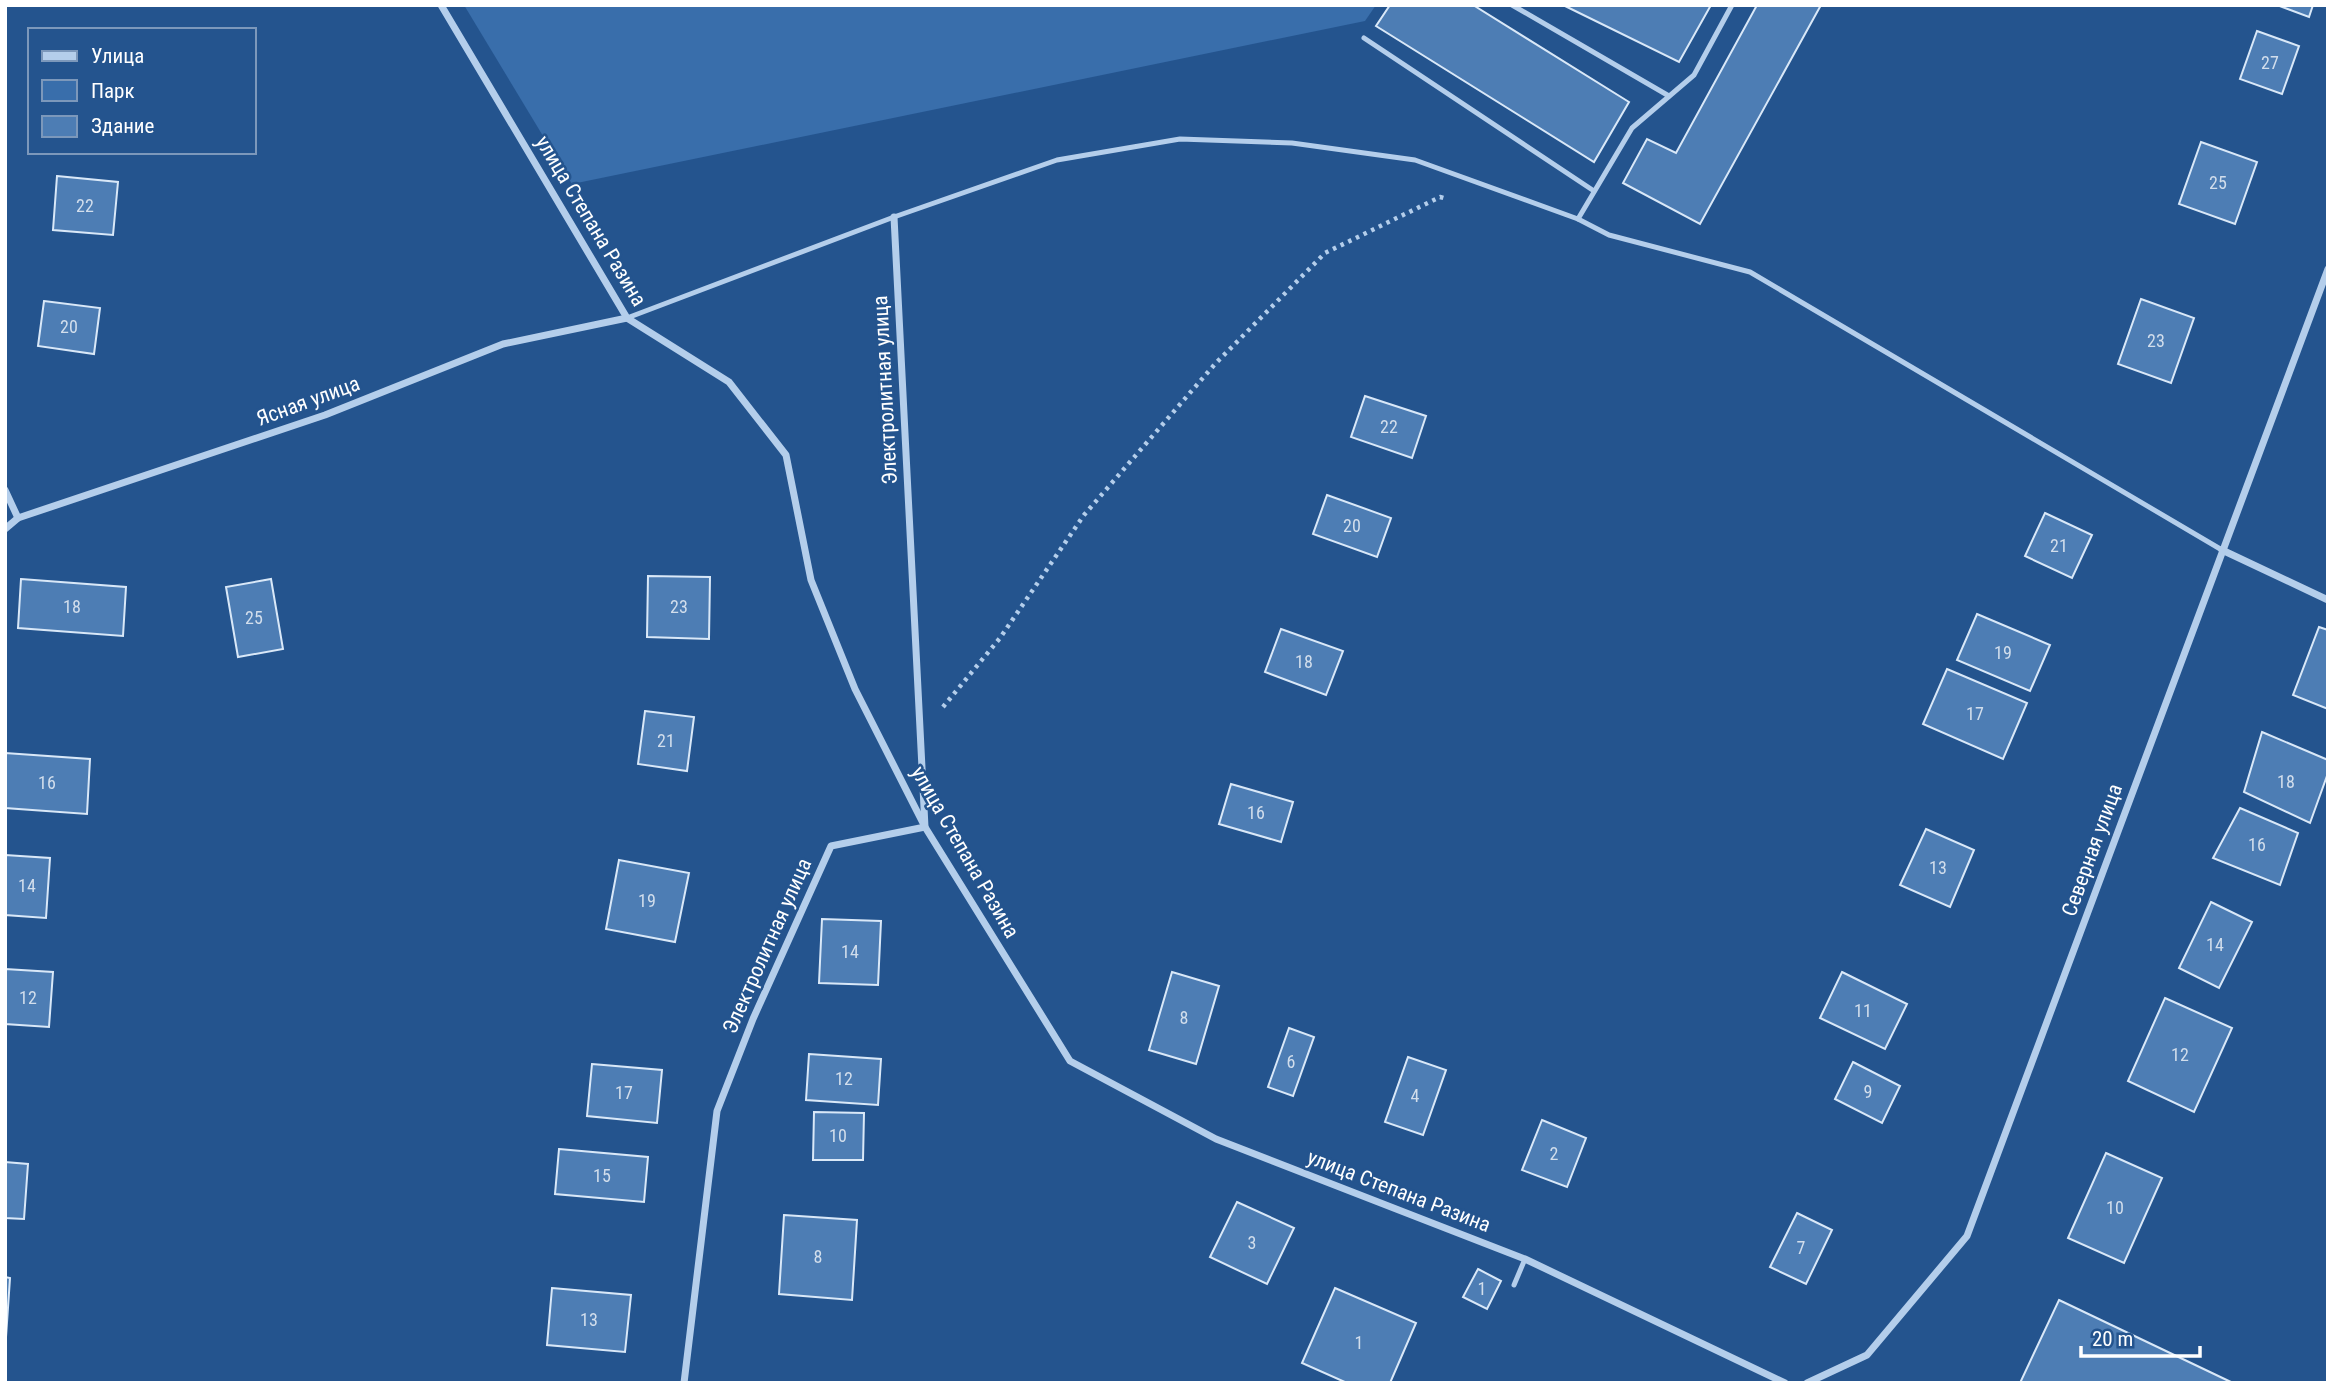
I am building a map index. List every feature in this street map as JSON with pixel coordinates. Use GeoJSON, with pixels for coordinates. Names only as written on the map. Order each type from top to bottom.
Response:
{"type":"FeatureCollection","features":[{"type":"Feature","properties":{"kind":"street","name":"улица Степана Разина"},"geometry":{"type":"LineString","coordinates":[[441,5],[627,318],[729,382],[786,455],[811,580],[855,689],[925,827],[1070,1061],[1216,1139],[1524,1259],[1785,1383]]}},
{"type":"Feature","properties":{"kind":"street","name":"Электролитная улица"},"geometry":{"type":"LineString","coordinates":[[684,1383],[717,1111],[753,1018],[831,846],[925,827],[894,217]]}},
{"type":"Feature","properties":{"kind":"street","name":"Северная улица"},"geometry":{"type":"LineString","coordinates":[[1807,1383],[1867,1355],[1967,1236],[2328,269]]}},
{"type":"Feature","properties":{"kind":"street","name":"Ясная улица"},"geometry":{"type":"LineString","coordinates":[[5,528],[18,518],[325,415],[503,344],[627,318]]}},
{"type":"Feature","properties":{"kind":"street"},"geometry":{"type":"LineString","coordinates":[[5,490],[18,518]]}},
{"type":"Feature","properties":{"kind":"street"},"geometry":{"type":"LineString","coordinates":[[2222,550],[2328,600]]}},
{"type":"Feature","properties":{"kind":"lane"},"geometry":{"type":"LineString","coordinates":[[1512,5],[1669,96]]}},
{"type":"Feature","properties":{"kind":"lane"},"geometry":{"type":"LineString","coordinates":[[1578,219],[1632,128],[1694,75],[1732,5]]}},
{"type":"Feature","properties":{"kind":"lane"},"geometry":{"type":"LineString","coordinates":[[1364,38],[1594,191]]}},
{"type":"Feature","properties":{"kind":"lane"},"geometry":{"type":"LineString","coordinates":[[627,318],[894,217],[1058,160],[1180,139],[1292,143],[1415,160],[1578,219],[1609,235],[1750,272],[2222,550]]}},
{"type":"Feature","properties":{"kind":"lane"},"geometry":{"type":"LineString","coordinates":[[1514,1285],[1524,1259]]}},
{"type":"Feature","properties":{"kind":"path"},"geometry":{"type":"LineString","coordinates":[[920,735],[1000,638],[1084,515],[1215,364],[1316,262],[1325,253],[1440,197],[1453,200]]}},
{"type":"Feature","properties":{"kind":"green space"},"geometry":{"type":"Polygon","coordinates":[[[464,5],[1376,5],[1365,21],[572,184],[464,5]]]}},
{"type":"Feature","properties":{"kind":"building"},"geometry":{"type":"Polygon","coordinates":[[[1390,5],[1473,5],[1629,102],[1594,162],[1376,26],[1390,5]]]}},
{"type":"Feature","properties":{"kind":"building"},"geometry":{"type":"Polygon","coordinates":[[[1563,5],[1711,5],[1679,62],[1563,5]]]}},
{"type":"Feature","properties":{"kind":"building"},"geometry":{"type":"Polygon","coordinates":[[[1757,5],[1821,5],[1700,224],[1623,183],[1647,139],[1676,153],[1757,5]]]}},
{"type":"Feature","properties":{"kind":"building"},"geometry":{"type":"Polygon","coordinates":[[[2277,5],[2313,5],[2309,17],[2277,5]]]}},
{"type":"Feature","properties":{"kind":"building"},"geometry":{"type":"Polygon","coordinates":[[[2257,31],[2299,46],[2282,94],[2240,79],[2257,31]]]}},
{"type":"Feature","properties":{"kind":"building"},"geometry":{"type":"Polygon","coordinates":[[[2201,142],[2257,162],[2235,224],[2179,204],[2201,142]]]}},
{"type":"Feature","properties":{"kind":"building"},"geometry":{"type":"Polygon","coordinates":[[[57,176],[118,182],[113,235],[53,230],[57,176]]]}},
{"type":"Feature","properties":{"kind":"building"},"geometry":{"type":"Polygon","coordinates":[[[2141,299],[2194,318],[2171,383],[2118,364],[2141,299]]]}},
{"type":"Feature","properties":{"kind":"building"},"geometry":{"type":"Polygon","coordinates":[[[44,301],[100,308],[94,354],[38,346],[44,301]]]}},
{"type":"Feature","properties":{"kind":"building"},"geometry":{"type":"Polygon","coordinates":[[[1365,396],[1426,416],[1412,458],[1351,437],[1365,396]]]}},
{"type":"Feature","properties":{"kind":"building"},"geometry":{"type":"Polygon","coordinates":[[[1327,495],[1391,518],[1377,557],[1313,534],[1327,495]]]}},
{"type":"Feature","properties":{"kind":"building"},"geometry":{"type":"Polygon","coordinates":[[[2045,513],[2092,535],[2072,578],[2025,556],[2045,513]]]}},
{"type":"Feature","properties":{"kind":"building"},"geometry":{"type":"Polygon","coordinates":[[[648,576],[710,577],[709,639],[647,637],[648,576]]]}},
{"type":"Feature","properties":{"kind":"building"},"geometry":{"type":"Polygon","coordinates":[[[21,579],[126,587],[123,636],[18,628],[21,579]]]}},
{"type":"Feature","properties":{"kind":"building"},"geometry":{"type":"Polygon","coordinates":[[[271,579],[283,649],[238,657],[226,587],[271,579]]]}},
{"type":"Feature","properties":{"kind":"building"},"geometry":{"type":"Polygon","coordinates":[[[1977,614],[2050,645],[2030,691],[1957,660],[1977,614]]]}},
{"type":"Feature","properties":{"kind":"building"},"geometry":{"type":"Polygon","coordinates":[[[2319,627],[2328,630],[2328,709],[2293,695],[2319,627]]]}},
{"type":"Feature","properties":{"kind":"building"},"geometry":{"type":"Polygon","coordinates":[[[1281,629],[1343,651],[1326,695],[1265,672],[1281,629]]]}},
{"type":"Feature","properties":{"kind":"building"},"geometry":{"type":"Polygon","coordinates":[[[1947,669],[2027,703],[2003,759],[1923,724],[1947,669]]]}},
{"type":"Feature","properties":{"kind":"building"},"geometry":{"type":"Polygon","coordinates":[[[645,711],[694,717],[687,771],[638,764],[645,711]]]}},
{"type":"Feature","properties":{"kind":"building"},"geometry":{"type":"Polygon","coordinates":[[[2262,732],[2328,760],[2328,773],[2310,823],[2244,792],[2262,732]]]}},
{"type":"Feature","properties":{"kind":"building"},"geometry":{"type":"Polygon","coordinates":[[[5,753],[90,759],[87,814],[5,808],[5,753]]]}},
{"type":"Feature","properties":{"kind":"building"},"geometry":{"type":"Polygon","coordinates":[[[1231,784],[1293,802],[1281,842],[1219,824],[1231,784]]]}},
{"type":"Feature","properties":{"kind":"building"},"geometry":{"type":"Polygon","coordinates":[[[2240,808],[2298,833],[2280,885],[2213,858],[2240,808]]]}},
{"type":"Feature","properties":{"kind":"building"},"geometry":{"type":"Polygon","coordinates":[[[1926,829],[1974,850],[1950,907],[1900,885],[1926,829]]]}},
{"type":"Feature","properties":{"kind":"building"},"geometry":{"type":"Polygon","coordinates":[[[5,855],[50,858],[46,918],[5,915],[5,855]]]}},
{"type":"Feature","properties":{"kind":"building"},"geometry":{"type":"Polygon","coordinates":[[[619,860],[689,873],[675,942],[606,929],[619,860]]]}},
{"type":"Feature","properties":{"kind":"building"},"geometry":{"type":"Polygon","coordinates":[[[2211,902],[2252,922],[2219,988],[2179,968],[2211,902]]]}},
{"type":"Feature","properties":{"kind":"building"},"geometry":{"type":"Polygon","coordinates":[[[822,919],[881,921],[878,985],[819,983],[822,919]]]}},
{"type":"Feature","properties":{"kind":"building"},"geometry":{"type":"Polygon","coordinates":[[[5,969],[53,972],[49,1027],[5,1024],[5,969]]]}},
{"type":"Feature","properties":{"kind":"building"},"geometry":{"type":"Polygon","coordinates":[[[1172,972],[1219,986],[1196,1064],[1149,1050],[1172,972]]]}},
{"type":"Feature","properties":{"kind":"building"},"geometry":{"type":"Polygon","coordinates":[[[1842,972],[1907,1004],[1885,1049],[1820,1018],[1842,972]]]}},
{"type":"Feature","properties":{"kind":"building"},"geometry":{"type":"Polygon","coordinates":[[[2165,998],[2232,1028],[2194,1112],[2128,1081],[2165,998]]]}},
{"type":"Feature","properties":{"kind":"building"},"geometry":{"type":"Polygon","coordinates":[[[1289,1028],[1314,1037],[1293,1096],[1268,1087],[1289,1028]]]}},
{"type":"Feature","properties":{"kind":"building"},"geometry":{"type":"Polygon","coordinates":[[[809,1054],[881,1059],[878,1105],[806,1100],[809,1054]]]}},
{"type":"Feature","properties":{"kind":"building"},"geometry":{"type":"Polygon","coordinates":[[[1408,1057],[1446,1070],[1423,1135],[1385,1122],[1408,1057]]]}},
{"type":"Feature","properties":{"kind":"building"},"geometry":{"type":"Polygon","coordinates":[[[1853,1062],[1900,1086],[1882,1123],[1835,1099],[1853,1062]]]}},
{"type":"Feature","properties":{"kind":"building"},"geometry":{"type":"Polygon","coordinates":[[[592,1064],[662,1070],[657,1123],[587,1116],[592,1064]]]}},
{"type":"Feature","properties":{"kind":"building"},"geometry":{"type":"Polygon","coordinates":[[[814,1112],[864,1113],[863,1160],[813,1160],[814,1112]]]}},
{"type":"Feature","properties":{"kind":"building"},"geometry":{"type":"Polygon","coordinates":[[[1542,1120],[1586,1138],[1567,1187],[1522,1170],[1542,1120]]]}},
{"type":"Feature","properties":{"kind":"building"},"geometry":{"type":"Polygon","coordinates":[[[559,1149],[648,1157],[644,1202],[555,1194],[559,1149]]]}},
{"type":"Feature","properties":{"kind":"building"},"geometry":{"type":"Polygon","coordinates":[[[2106,1153],[2162,1178],[2124,1263],[2068,1238],[2106,1153]]]}},
{"type":"Feature","properties":{"kind":"building"},"geometry":{"type":"Polygon","coordinates":[[[5,1162],[28,1164],[24,1219],[5,1218],[5,1162]]]}},
{"type":"Feature","properties":{"kind":"building"},"geometry":{"type":"Polygon","coordinates":[[[1237,1202],[1294,1228],[1267,1284],[1210,1257],[1237,1202]]]}},
{"type":"Feature","properties":{"kind":"building"},"geometry":{"type":"Polygon","coordinates":[[[1797,1213],[1832,1230],[1806,1284],[1770,1267],[1797,1213]]]}},
{"type":"Feature","properties":{"kind":"building"},"geometry":{"type":"Polygon","coordinates":[[[784,1215],[857,1220],[852,1300],[779,1294],[784,1215]]]}},
{"type":"Feature","properties":{"kind":"building"},"geometry":{"type":"Polygon","coordinates":[[[1478,1269],[1501,1281],[1487,1309],[1463,1297],[1478,1269]]]}},
{"type":"Feature","properties":{"kind":"building"},"geometry":{"type":"Polygon","coordinates":[[[5,1277],[10,1278],[6,1337],[5,1337],[5,1277]]]}},
{"type":"Feature","properties":{"kind":"building"},"geometry":{"type":"Polygon","coordinates":[[[552,1288],[631,1295],[625,1352],[547,1345],[552,1288]]]}},
{"type":"Feature","properties":{"kind":"building"},"geometry":{"type":"Polygon","coordinates":[[[1335,1288],[1416,1323],[1390,1383],[1347,1383],[1302,1363],[1335,1288]]]}},
{"type":"Feature","properties":{"kind":"building"},"geometry":{"type":"Polygon","coordinates":[[[2059,1300],[2233,1383],[2020,1383],[2059,1300]]]}}]}
